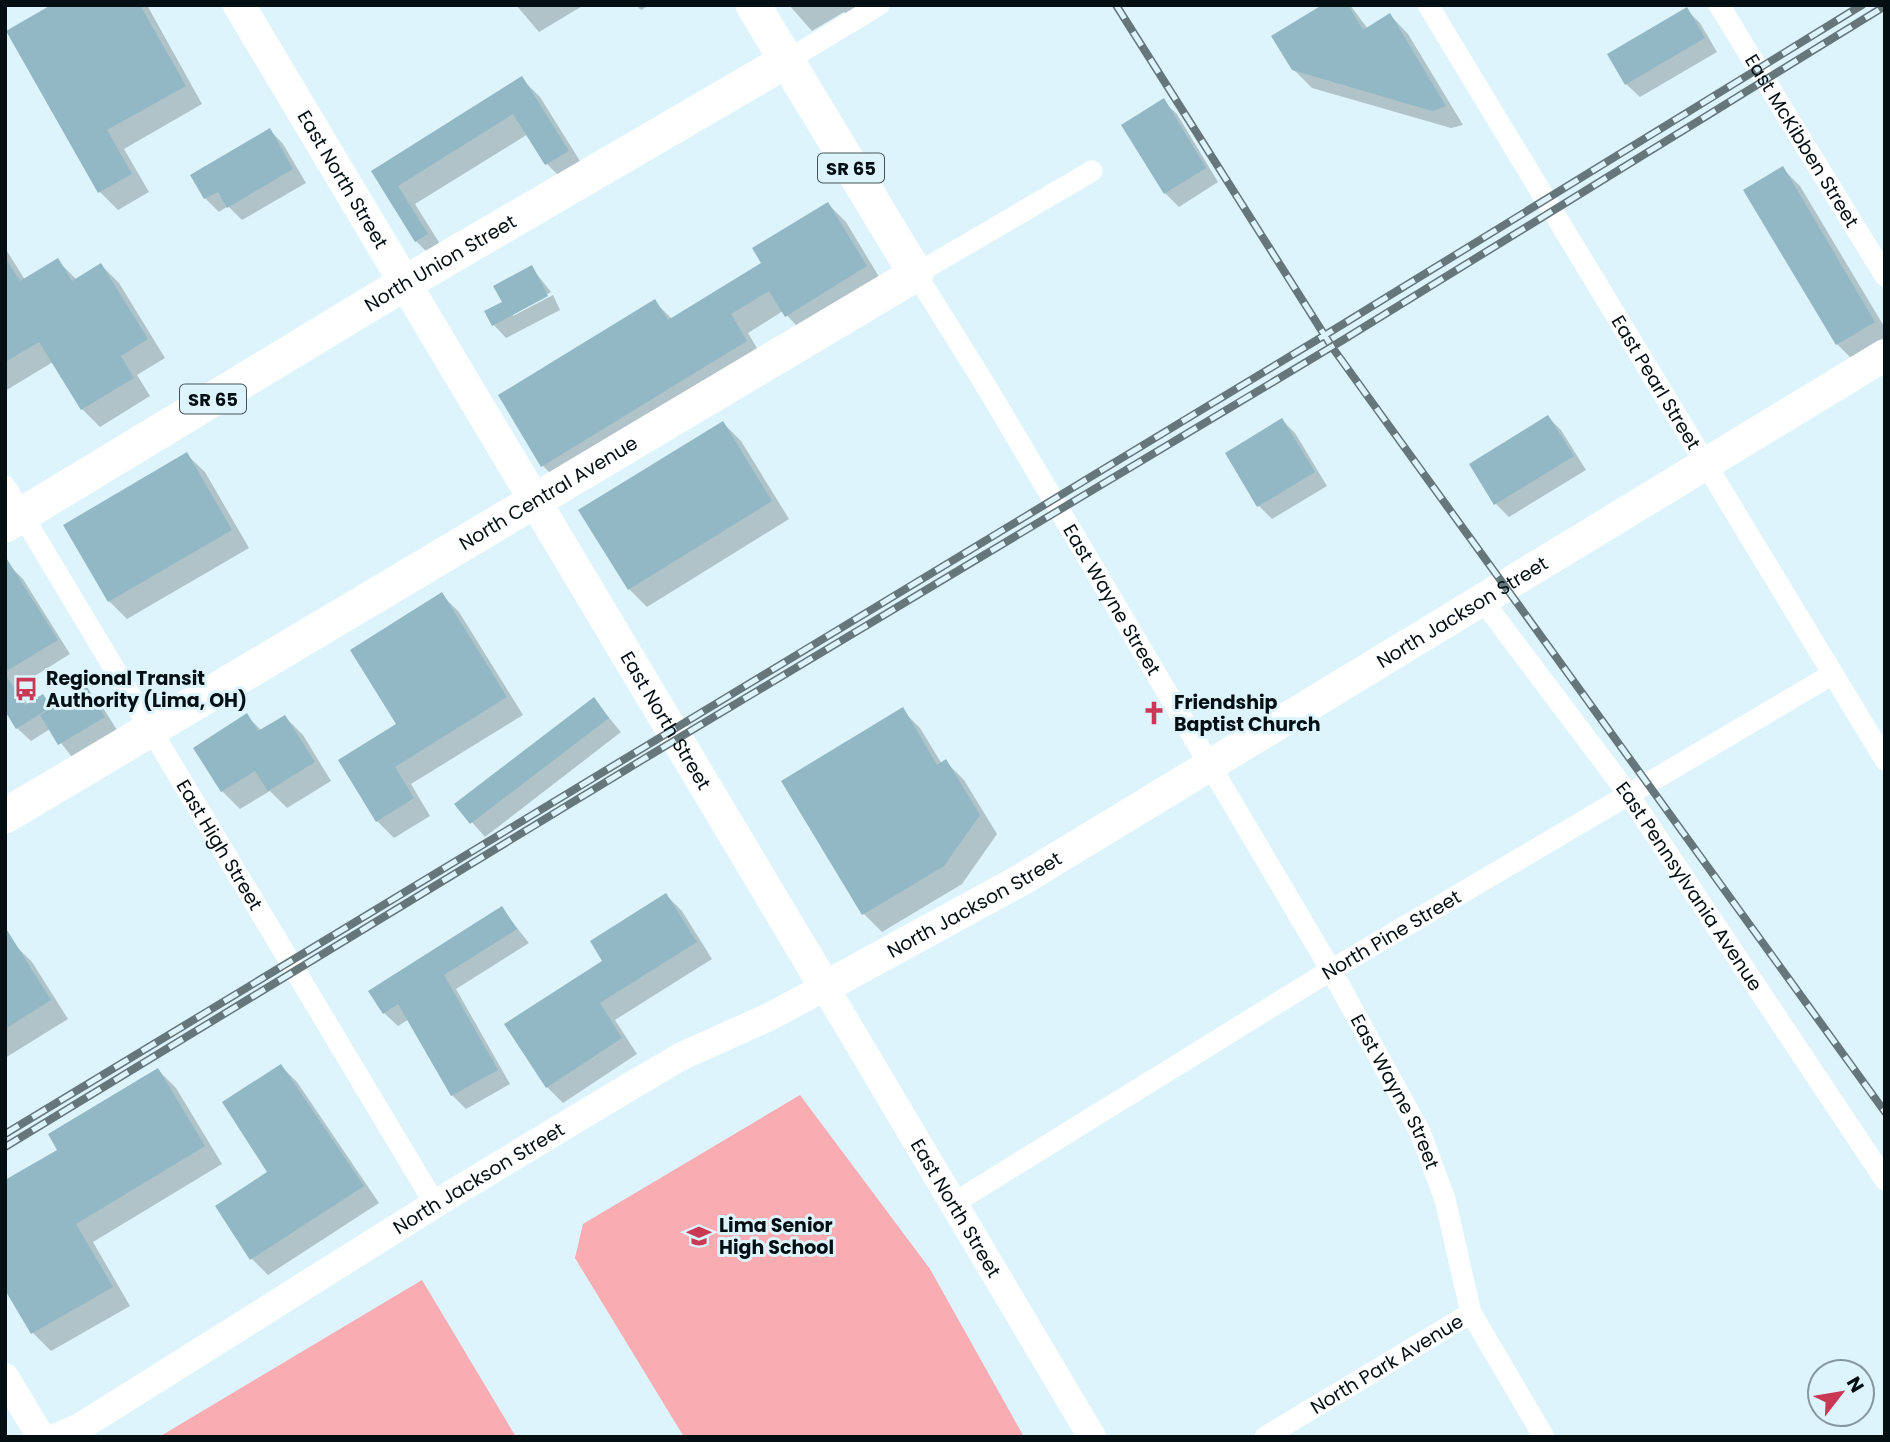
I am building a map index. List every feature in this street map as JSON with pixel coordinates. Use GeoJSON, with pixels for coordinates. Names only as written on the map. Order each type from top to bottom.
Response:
{"type":"FeatureCollection","features":[{"type":"Feature","properties":{"kind":"main road","name":"East North Street"},"geometry":{"type":"LineString","coordinates":[[239,5],[825,987]]}},
{"type":"Feature","properties":{"kind":"main road","name":"East Wayne Street"},"geometry":{"type":"LineString","coordinates":[[753,5],[916,274]]}},
{"type":"Feature","properties":{"kind":"main road","name":"North Union Street"},"geometry":{"type":"LineString","coordinates":[[11,509],[786,61]]}},
{"type":"Feature","properties":{"kind":"main road","name":"North Central Avenue"},"geometry":{"type":"LineString","coordinates":[[5,816],[916,274]]}},
{"type":"Feature","properties":{"kind":"main road","name":"North Jackson Street"},"geometry":{"type":"LineString","coordinates":[[825,987],[1021,880],[1885,355]]}},
{"type":"Feature","properties":{"kind":"street","name":"North Union Street"},"geometry":{"type":"LineString","coordinates":[[786,61],[878,5]]}},
{"type":"Feature","properties":{"kind":"street","name":"East Pearl Street"},"geometry":{"type":"LineString","coordinates":[[1428,5],[1884,755]]}},
{"type":"Feature","properties":{"kind":"street","name":"East McKibben Street"},"geometry":{"type":"LineString","coordinates":[[1718,5],[1885,276]]}},
{"type":"Feature","properties":{"kind":"street","name":"North Central Avenue"},"geometry":{"type":"LineString","coordinates":[[916,274],[1091,171]]}},
{"type":"Feature","properties":{"kind":"street","name":"East Wayne Street"},"geometry":{"type":"LineString","coordinates":[[916,274],[989,391],[1331,970],[1420,1132],[1445,1199],[1471,1313],[1544,1437]]}},
{"type":"Feature","properties":{"kind":"street","name":"East High Street"},"geometry":{"type":"LineString","coordinates":[[11,509],[151,730],[435,1204]]}},
{"type":"Feature","properties":{"kind":"street","name":"East Pennsylvania Avenue"},"geometry":{"type":"LineString","coordinates":[[1483,601],[1629,795],[1885,1180]]}},
{"type":"Feature","properties":{"kind":"street","name":"North Pine Street"},"geometry":{"type":"LineString","coordinates":[[954,1203],[1331,970],[1833,674]]}},
{"type":"Feature","properties":{"kind":"street","name":"East North Street"},"geometry":{"type":"LineString","coordinates":[[825,987],[1091,1437]]}},
{"type":"Feature","properties":{"kind":"street","name":"North Jackson Street"},"geometry":{"type":"LineString","coordinates":[[57,1437],[80,1427],[435,1204],[682,1056],[769,1017],[825,987]]}},
{"type":"Feature","properties":{"kind":"street","name":"North Park Avenue"},"geometry":{"type":"LineString","coordinates":[[1265,1437],[1471,1313]]}},
{"type":"Feature","properties":{"kind":"street"},"geometry":{"type":"LineString","coordinates":[[5,1377],[41,1437]]}},
{"type":"Feature","properties":{"kind":"shaded area"},"geometry":{"type":"Polygon","coordinates":[[[800,1095],[930,1269],[1024,1437],[684,1437],[575,1258],[583,1224],[800,1095]]]}},
{"type":"Feature","properties":{"kind":"shaded area"},"geometry":{"type":"Polygon","coordinates":[[[422,1280],[516,1437],[159,1437],[422,1280]]]}},
{"type":"Feature","properties":{"kind":"building"},"geometry":{"type":"Polygon","coordinates":[[[51,5],[140,5],[186,86],[107,130],[132,174],[98,193],[6,31],[51,5]]]}},
{"type":"Feature","properties":{"kind":"building"},"geometry":{"type":"Polygon","coordinates":[[[1322,5],[1348,5],[1363,30],[1390,13],[1446,106],[1432,111],[1292,70],[1271,36],[1322,5]]]}},
{"type":"Feature","properties":{"kind":"building"},"geometry":{"type":"Polygon","coordinates":[[[1687,7],[1705,38],[1625,85],[1607,54],[1687,7]]]}},
{"type":"Feature","properties":{"kind":"building"},"geometry":{"type":"Polygon","coordinates":[[[522,76],[569,151],[545,165],[513,114],[398,186],[428,234],[415,242],[371,171],[522,76]]]}},
{"type":"Feature","properties":{"kind":"building"},"geometry":{"type":"Polygon","coordinates":[[[1164,98],[1206,168],[1164,194],[1121,125],[1164,98]]]}},
{"type":"Feature","properties":{"kind":"building"},"geometry":{"type":"Polygon","coordinates":[[[270,128],[293,169],[227,208],[218,192],[204,199],[190,175],[270,128]]]}},
{"type":"Feature","properties":{"kind":"building"},"geometry":{"type":"Polygon","coordinates":[[[1783,166],[1875,322],[1836,345],[1743,190],[1783,166]]]}},
{"type":"Feature","properties":{"kind":"building"},"geometry":{"type":"Polygon","coordinates":[[[828,202],[867,266],[785,317],[769,291],[731,314],[747,341],[541,467],[498,395],[655,299],[668,320],[761,263],[752,248],[828,202]]]}},
{"type":"Feature","properties":{"kind":"building"},"geometry":{"type":"Polygon","coordinates":[[[5,257],[20,281],[58,258],[72,281],[101,263],[148,339],[121,356],[134,378],[81,410],[39,342],[5,362],[5,257]]]}},
{"type":"Feature","properties":{"kind":"building"},"geometry":{"type":"Polygon","coordinates":[[[532,265],[548,296],[492,326],[484,311],[502,302],[493,286],[532,265]]]}},
{"type":"Feature","properties":{"kind":"building"},"geometry":{"type":"Polygon","coordinates":[[[1548,415],[1574,456],[1494,505],[1469,464],[1548,415]]]}},
{"type":"Feature","properties":{"kind":"building"},"geometry":{"type":"Polygon","coordinates":[[[1282,418],[1315,472],[1257,507],[1225,453],[1282,418]]]}},
{"type":"Feature","properties":{"kind":"building"},"geometry":{"type":"Polygon","coordinates":[[[723,421],[772,501],[628,590],[578,510],[723,421]]]}},
{"type":"Feature","properties":{"kind":"building"},"geometry":{"type":"Polygon","coordinates":[[[187,452],[232,530],[108,602],[63,525],[187,452]]]}},
{"type":"Feature","properties":{"kind":"building"},"geometry":{"type":"Polygon","coordinates":[[[5,556],[58,640],[5,672],[5,556]]]}},
{"type":"Feature","properties":{"kind":"building"},"geometry":{"type":"Polygon","coordinates":[[[442,592],[507,697],[395,767],[414,798],[376,822],[338,760],[396,724],[350,650],[442,592]]]}},
{"type":"Feature","properties":{"kind":"building"},"geometry":{"type":"Polygon","coordinates":[[[5,674],[25,705],[43,694],[51,707],[16,729],[5,711],[5,674]]]}},
{"type":"Feature","properties":{"kind":"building"},"geometry":{"type":"Polygon","coordinates":[[[87,687],[105,717],[58,745],[40,715],[87,687]]]}},
{"type":"Feature","properties":{"kind":"building"},"geometry":{"type":"Polygon","coordinates":[[[594,697],[609,718],[470,824],[454,804],[594,697]]]}},
{"type":"Feature","properties":{"kind":"building"},"geometry":{"type":"Polygon","coordinates":[[[903,707],[937,765],[946,759],[980,815],[944,866],[862,915],[781,781],[903,707]]]}},
{"type":"Feature","properties":{"kind":"building"},"geometry":{"type":"Polygon","coordinates":[[[247,713],[258,731],[285,715],[315,762],[268,791],[255,771],[221,792],[193,748],[247,713]]]}},
{"type":"Feature","properties":{"kind":"building"},"geometry":{"type":"Polygon","coordinates":[[[666,893],[697,942],[600,1003],[622,1038],[546,1088],[504,1024],[602,961],[590,941],[666,893]]]}},
{"type":"Feature","properties":{"kind":"building"},"geometry":{"type":"Polygon","coordinates":[[[502,906],[517,929],[444,975],[498,1070],[451,1096],[398,1004],[383,1014],[368,991],[502,906]]]}},
{"type":"Feature","properties":{"kind":"building"},"geometry":{"type":"Polygon","coordinates":[[[5,927],[51,1000],[5,1029],[5,927]]]}},
{"type":"Feature","properties":{"kind":"building"},"geometry":{"type":"Polygon","coordinates":[[[281,1064],[364,1186],[250,1260],[215,1206],[267,1172],[222,1102],[281,1064]]]}},
{"type":"Feature","properties":{"kind":"building"},"geometry":{"type":"Polygon","coordinates":[[[158,1068],[205,1146],[76,1224],[113,1287],[31,1334],[5,1290],[5,1180],[57,1150],[48,1134],[158,1068]]]}},
{"type":"Feature","properties":{"kind":"railway"},"geometry":{"type":"LineString","coordinates":[[1116,5],[1332,347],[1885,1112]]}},
{"type":"Feature","properties":{"kind":"railway"},"geometry":{"type":"LineString","coordinates":[[5,1134],[1335,329],[1862,5]]}},
{"type":"Feature","properties":{"kind":"railway"},"geometry":{"type":"LineString","coordinates":[[5,1147],[647,757],[1343,340],[1885,6]]}},
{"type":"Feature","properties":{"kind":"place","name":"Regional Transit Authority (Lima, OH)"},"geometry":{"type":"Point","coordinates":[26,689]}},
{"type":"Feature","properties":{"kind":"place","name":"Friendship Baptist Church"},"geometry":{"type":"Point","coordinates":[1154,713]}},
{"type":"Feature","properties":{"kind":"place","name":"Lima Senior High School"},"geometry":{"type":"Point","coordinates":[699,1236]}}]}
